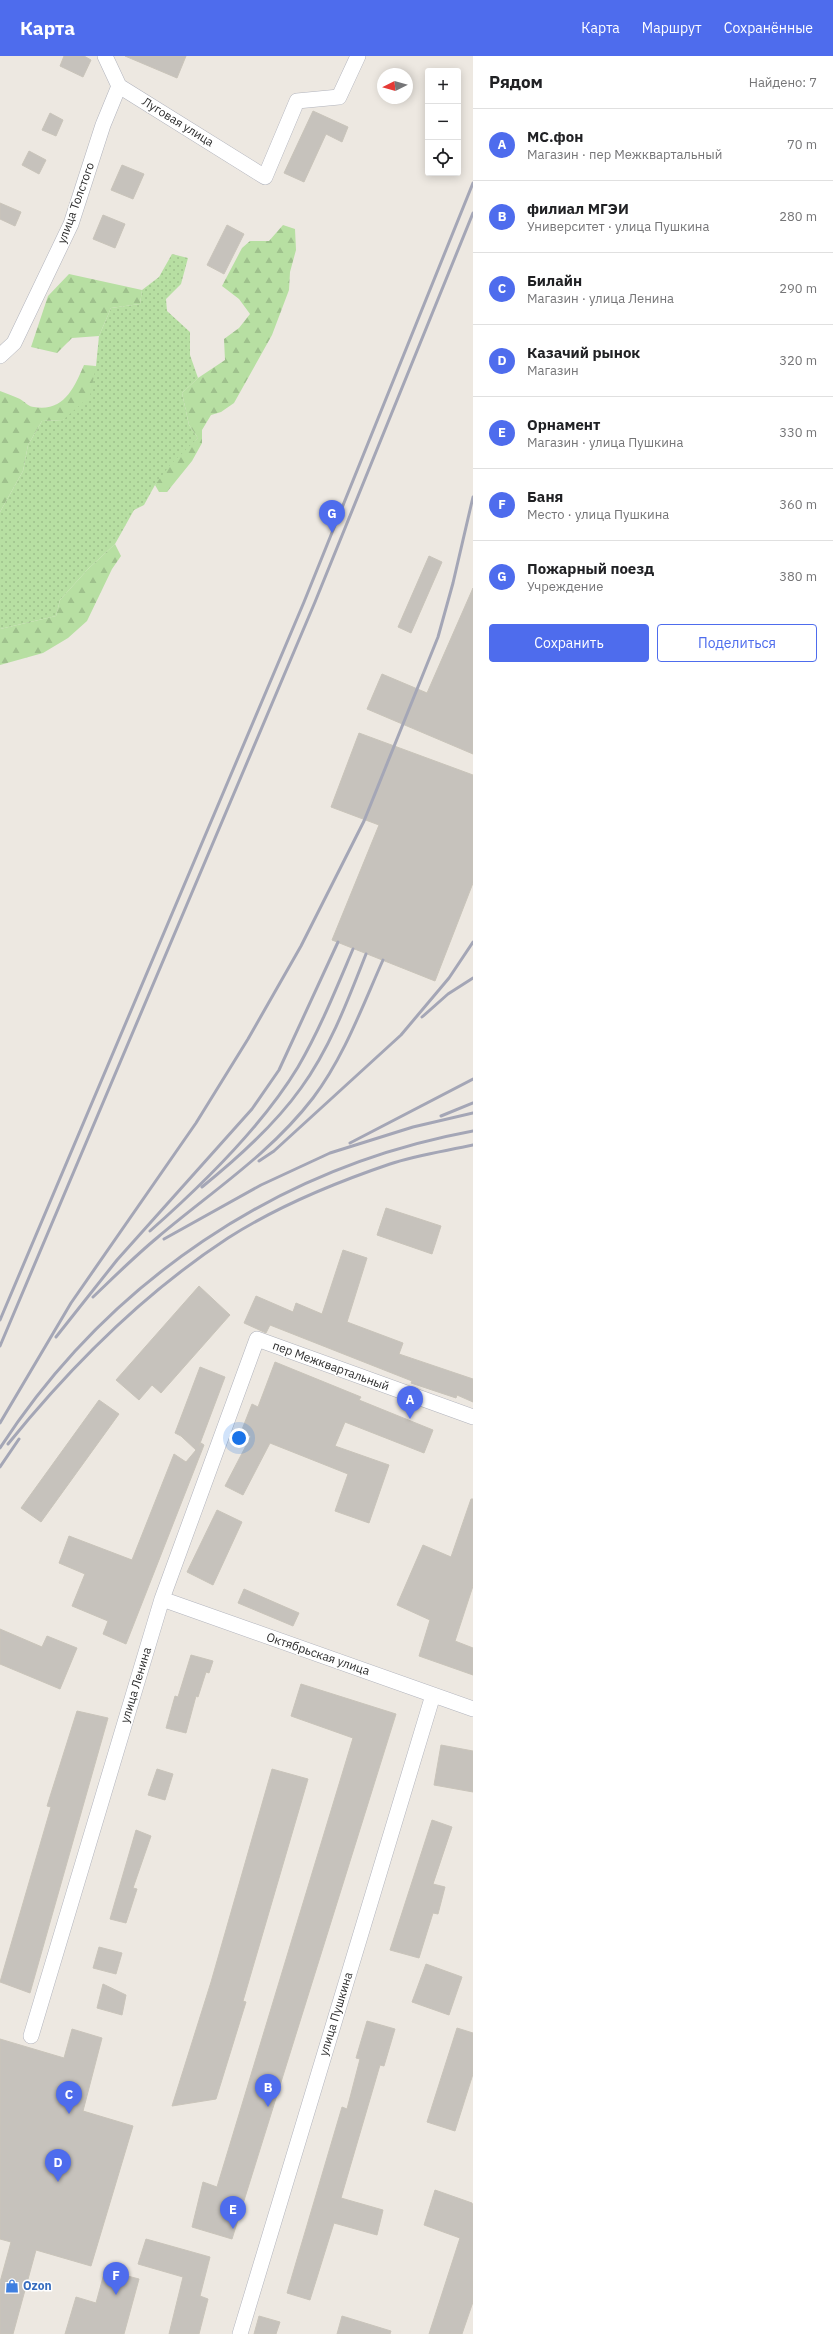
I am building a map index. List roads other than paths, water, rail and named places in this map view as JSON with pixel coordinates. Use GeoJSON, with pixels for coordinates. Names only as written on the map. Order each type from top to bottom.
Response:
{"type":"FeatureCollection","features":[{"type":"Feature","properties":{"kind":"street"},"geometry":{"type":"LineString","coordinates":[[105,56],[119,86]]}},
{"type":"Feature","properties":{"kind":"street","name":"Луговая улица"},"geometry":{"type":"LineString","coordinates":[[119,86],[265,177],[297,101],[339,97],[358,56]]}},
{"type":"Feature","properties":{"kind":"street","name":"улица Толстого"},"geometry":{"type":"LineString","coordinates":[[0,356],[14,343],[71,224],[103,125],[119,86]]}},
{"type":"Feature","properties":{"kind":"street","name":"пер Межквартальный"},"geometry":{"type":"LineString","coordinates":[[257,1339],[473,1417]]}},
{"type":"Feature","properties":{"kind":"street","name":"улица Ленина"},"geometry":{"type":"LineString","coordinates":[[31,2036],[162,1599],[257,1339]]}},
{"type":"Feature","properties":{"kind":"street","name":"Октябрьская улица"},"geometry":{"type":"LineString","coordinates":[[162,1599],[473,1709]]}},
{"type":"Feature","properties":{"kind":"street","name":"улица Пушкина"},"geometry":{"type":"LineString","coordinates":[[240,2334],[433,1695]]}},
{"type":"Feature","properties":{"kind":"railway"},"geometry":{"type":"LineString","coordinates":[[0,1320],[304,602],[473,183]]}},
{"type":"Feature","properties":{"kind":"railway"},"geometry":{"type":"LineString","coordinates":[[0,1346],[315,602],[473,213]]}},
{"type":"Feature","properties":{"kind":"railway"},"geometry":{"type":"LineString","coordinates":[[0,1423],[71,1303],[196,1123],[248,1039],[301,946],[364,821],[438,637],[453,583],[473,497]]}},
{"type":"Feature","properties":{"kind":"railway"},"geometry":{"type":"LineString","coordinates":[[56,1337],[117,1260],[252,1109],[279,1070],[338,942]]}},
{"type":"Feature","properties":{"kind":"railway"},"geometry":{"type":"LineString","coordinates":[[259,1161],[274,1151],[401,1035],[449,978],[473,942]]}},
{"type":"Feature","properties":{"kind":"railway"},"geometry":{"type":"LineString","coordinates":[[150,1231],[190,1195],[230,1154],[284,1089],[298,1067],[313,1038],[353,949]]}},
{"type":"Feature","properties":{"kind":"railway"},"geometry":{"type":"LineString","coordinates":[[202,1187],[255,1141],[301,1088],[330,1040],[366,954]]}},
{"type":"Feature","properties":{"kind":"railway"},"geometry":{"type":"LineString","coordinates":[[93,1297],[149,1244],[259,1155],[296,1118],[313,1098],[334,1066],[352,1031],[383,960]]}},
{"type":"Feature","properties":{"kind":"railway"},"geometry":{"type":"LineString","coordinates":[[422,1017],[448,994],[473,978]]}},
{"type":"Feature","properties":{"kind":"railway"},"geometry":{"type":"LineString","coordinates":[[350,1143],[473,1079]]}},
{"type":"Feature","properties":{"kind":"railway"},"geometry":{"type":"LineString","coordinates":[[441,1116],[473,1103]]}},
{"type":"Feature","properties":{"kind":"railway"},"geometry":{"type":"LineString","coordinates":[[164,1239],[261,1185],[330,1153],[413,1127],[473,1113]]}},
{"type":"Feature","properties":{"kind":"railway"},"geometry":{"type":"LineString","coordinates":[[0,1448],[43,1388],[92,1334],[145,1284],[204,1241],[266,1203],[332,1172],[401,1148],[473,1131]]}},
{"type":"Feature","properties":{"kind":"railway"},"geometry":{"type":"LineString","coordinates":[[8,1444],[57,1387],[110,1332],[167,1282],[228,1238],[247,1226],[307,1196],[369,1171],[400,1161],[473,1145]]}},
{"type":"Feature","properties":{"kind":"railway"},"geometry":{"type":"LineString","coordinates":[[0,1467],[19,1439]]}},
{"type":"Feature","properties":{"kind":"place","name":"Пожарный поезд"},"geometry":{"type":"Point","coordinates":[332,533]}},
{"type":"Feature","properties":{"kind":"place","name":"МС.фон"},"geometry":{"type":"Point","coordinates":[410,1419]}},
{"type":"Feature","properties":{"kind":"place","name":"филиал МГЭИ"},"geometry":{"type":"Point","coordinates":[268,2107]}},
{"type":"Feature","properties":{"kind":"place","name":"Билайн"},"geometry":{"type":"Point","coordinates":[69,2114]}},
{"type":"Feature","properties":{"kind":"place","name":"Казачий рынок"},"geometry":{"type":"Point","coordinates":[58,2182]}},
{"type":"Feature","properties":{"kind":"place","name":"Орнамент"},"geometry":{"type":"Point","coordinates":[233,2229]}},
{"type":"Feature","properties":{"kind":"place","name":"Ozon"},"geometry":{"type":"Point","coordinates":[12,2286]}},
{"type":"Feature","properties":{"kind":"place","name":"Баня"},"geometry":{"type":"Point","coordinates":[116,2295]}}]}
